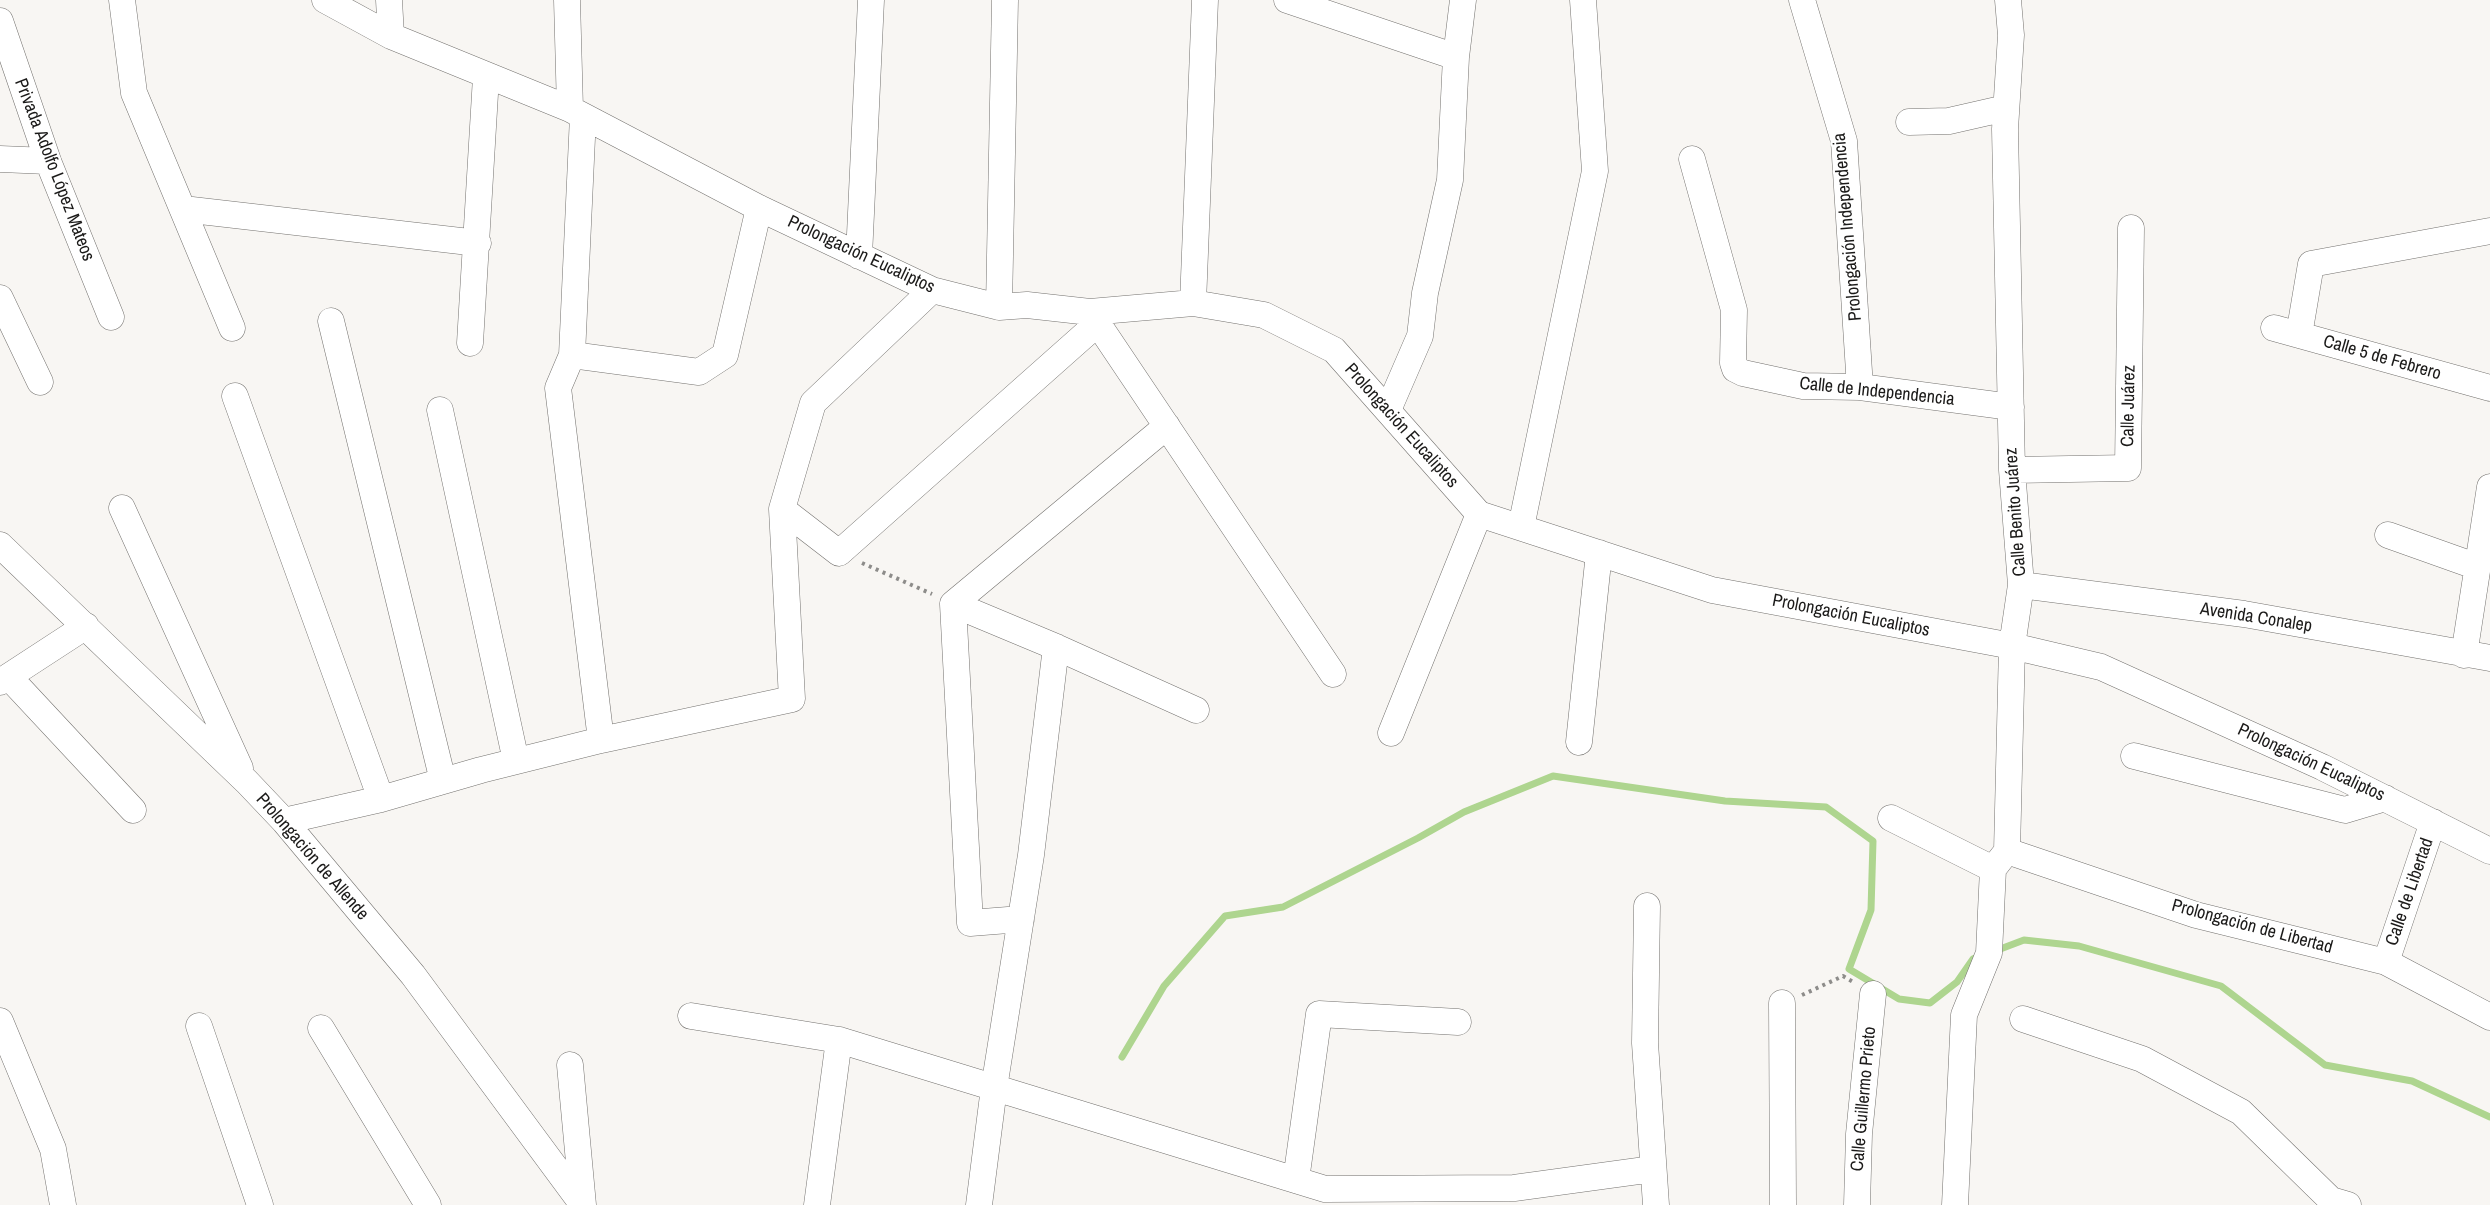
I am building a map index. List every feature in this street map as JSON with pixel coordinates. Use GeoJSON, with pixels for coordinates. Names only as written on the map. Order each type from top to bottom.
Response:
{"type":"FeatureCollection","features":[{"type":"Feature","properties":{"kind":"street"},"geometry":{"type":"LineString","coordinates":[[122,0],[134,93],[232,328]]}},
{"type":"Feature","properties":{"kind":"street","name":"Prolongación Eucaliptos"},"geometry":{"type":"LineString","coordinates":[[324,0],[391,36],[576,113],[759,208],[933,290],[999,307],[1027,305],[1094,317],[1193,303],[1264,315],[1334,350],[1479,514],[1712,590],[2012,646],[2100,667],[2322,767],[2490,851]]}},
{"type":"Feature","properties":{"kind":"street"},"geometry":{"type":"LineString","coordinates":[[389,0],[391,36]]}},
{"type":"Feature","properties":{"kind":"street"},"geometry":{"type":"LineString","coordinates":[[567,0],[576,113],[572,355],[558,388],[600,740]]}},
{"type":"Feature","properties":{"kind":"street"},"geometry":{"type":"LineString","coordinates":[[859,256],[871,0]]}},
{"type":"Feature","properties":{"kind":"street"},"geometry":{"type":"LineString","coordinates":[[999,307],[1005,0]]}},
{"type":"Feature","properties":{"kind":"street"},"geometry":{"type":"LineString","coordinates":[[1193,303],[1205,0]]}},
{"type":"Feature","properties":{"kind":"street"},"geometry":{"type":"LineString","coordinates":[[1287,0],[1456,57]]}},
{"type":"Feature","properties":{"kind":"street"},"geometry":{"type":"LineString","coordinates":[[1388,410],[1420,336],[1425,293],[1450,180],[1456,57],[1463,0]]}},
{"type":"Feature","properties":{"kind":"street"},"geometry":{"type":"LineString","coordinates":[[1521,527],[1595,171],[1583,0]]}},
{"type":"Feature","properties":{"kind":"street","name":"Prolongación Independencia"},"geometry":{"type":"LineString","coordinates":[[1802,0],[1844,141],[1860,387]]}},
{"type":"Feature","properties":{"kind":"street","name":"Calle Benito Juárez"},"geometry":{"type":"LineString","coordinates":[[1955,1205],[1964,1014],[1989,952],[2000,860],[2012,646],[2021,585],[2012,470],[2006,108],[2011,35],[2008,0]]}},
{"type":"Feature","properties":{"kind":"street","name":"Privada Adolfo López Mateos"},"geometry":{"type":"LineString","coordinates":[[0,21],[48,161],[111,317]]}},
{"type":"Feature","properties":{"kind":"street"},"geometry":{"type":"LineString","coordinates":[[470,343],[478,243],[486,77]]}},
{"type":"Feature","properties":{"kind":"street"},"geometry":{"type":"LineString","coordinates":[[1909,123],[1949,121],[2006,108]]}},
{"type":"Feature","properties":{"kind":"street"},"geometry":{"type":"LineString","coordinates":[[0,159],[48,161]]}},
{"type":"Feature","properties":{"kind":"street","name":"Calle de Independencia"},"geometry":{"type":"LineString","coordinates":[[1692,159],[1734,310],[1733,363],[1735,369],[1743,373],[1803,386],[1860,387],[2011,407]]}},
{"type":"Feature","properties":{"kind":"street"},"geometry":{"type":"LineString","coordinates":[[572,355],[699,372],[725,355],[759,208]]}},
{"type":"Feature","properties":{"kind":"street"},"geometry":{"type":"LineString","coordinates":[[183,209],[478,243]]}},
{"type":"Feature","properties":{"kind":"street","name":"Calle Juárez"},"geometry":{"type":"LineString","coordinates":[[2012,470],[2128,468],[2132,228]]}},
{"type":"Feature","properties":{"kind":"street"},"geometry":{"type":"LineString","coordinates":[[2299,335],[2311,264],[2490,231]]}},
{"type":"Feature","properties":{"kind":"street"},"geometry":{"type":"LineString","coordinates":[[284,821],[381,799],[600,740],[792,699],[782,509],[813,403],[933,290]]}},
{"type":"Feature","properties":{"kind":"street"},"geometry":{"type":"LineString","coordinates":[[0,298],[40,382]]}},
{"type":"Feature","properties":{"kind":"street"},"geometry":{"type":"LineString","coordinates":[[782,509],[839,553],[1094,317],[1333,674]]}},
{"type":"Feature","properties":{"kind":"street"},"geometry":{"type":"LineString","coordinates":[[331,321],[443,781]]}},
{"type":"Feature","properties":{"kind":"street","name":"Calle 5 de Febrero"},"geometry":{"type":"LineString","coordinates":[[2274,328],[2490,388]]}},
{"type":"Feature","properties":{"kind":"street"},"geometry":{"type":"LineString","coordinates":[[235,396],[381,799]]}},
{"type":"Feature","properties":{"kind":"street"},"geometry":{"type":"LineString","coordinates":[[440,410],[516,761]]}},
{"type":"Feature","properties":{"kind":"street"},"geometry":{"type":"LineString","coordinates":[[953,604],[1167,426]]}},
{"type":"Feature","properties":{"kind":"street"},"geometry":{"type":"LineString","coordinates":[[2464,655],[2490,487]]}},
{"type":"Feature","properties":{"kind":"street"},"geometry":{"type":"LineString","coordinates":[[122,508],[247,782]]}},
{"type":"Feature","properties":{"kind":"street"},"geometry":{"type":"LineString","coordinates":[[1390,733],[1479,514]]}},
{"type":"Feature","properties":{"kind":"street"},"geometry":{"type":"LineString","coordinates":[[2388,535],[2478,567]]}},
{"type":"Feature","properties":{"kind":"street","name":"Prolongación de Allende"},"geometry":{"type":"LineString","coordinates":[[0,544],[247,782],[284,821],[413,975],[583,1205]]}},
{"type":"Feature","properties":{"kind":"street"},"geometry":{"type":"LineString","coordinates":[[1579,742],[1599,553]]}},
{"type":"Feature","properties":{"kind":"street","name":"Avenida Conalep"},"geometry":{"type":"LineString","coordinates":[[2021,585],[2244,614],[2490,658]]}},
{"type":"Feature","properties":{"kind":"street"},"geometry":{"type":"LineString","coordinates":[[953,604],[1196,710]]}},
{"type":"Feature","properties":{"kind":"street"},"geometry":{"type":"LineString","coordinates":[[953,604],[970,923],[1021,918]]}},
{"type":"Feature","properties":{"kind":"street"},"geometry":{"type":"LineString","coordinates":[[86,626],[4,680],[133,810]]}},
{"type":"Feature","properties":{"kind":"street"},"geometry":{"type":"LineString","coordinates":[[979,1205],[994,1088],[1031,855],[1056,647]]}},
{"type":"Feature","properties":{"kind":"street"},"geometry":{"type":"LineString","coordinates":[[2134,756],[2345,810],[2385,798]]}},
{"type":"Feature","properties":{"kind":"street","name":"Prolongación de Libertad"},"geometry":{"type":"LineString","coordinates":[[1891,818],[2000,860],[2196,915],[2386,962],[2490,1017]]}},
{"type":"Feature","properties":{"kind":"street","name":"Calle de Libertad"},"geometry":{"type":"LineString","coordinates":[[2386,962],[2433,822]]}},
{"type":"Feature","properties":{"kind":"street"},"geometry":{"type":"LineString","coordinates":[[1647,906],[1645,1043],[1656,1205]]}},
{"type":"Feature","properties":{"kind":"street","name":"Calle Guillermo Prieto"},"geometry":{"type":"LineString","coordinates":[[1857,1205],[1859,1134],[1874,994]]}},
{"type":"Feature","properties":{"kind":"street"},"geometry":{"type":"LineString","coordinates":[[1782,1003],[1782,1205]]}},
{"type":"Feature","properties":{"kind":"street"},"geometry":{"type":"LineString","coordinates":[[1296,1180],[1319,1014],[1458,1022]]}},
{"type":"Feature","properties":{"kind":"street"},"geometry":{"type":"LineString","coordinates":[[691,1016],[839,1040],[1296,1180],[1325,1197],[1514,1197],[1653,1169]]}},
{"type":"Feature","properties":{"kind":"street"},"geometry":{"type":"LineString","coordinates":[[2023,1019],[2142,1059],[2241,1112],[2331,1200],[2348,1205]]}},
{"type":"Feature","properties":{"kind":"street"},"geometry":{"type":"LineString","coordinates":[[0,1021],[53,1149],[63,1205]]}},
{"type":"Feature","properties":{"kind":"street"},"geometry":{"type":"LineString","coordinates":[[199,1026],[260,1205]]}},
{"type":"Feature","properties":{"kind":"street"},"geometry":{"type":"LineString","coordinates":[[321,1028],[428,1205]]}},
{"type":"Feature","properties":{"kind":"street"},"geometry":{"type":"LineString","coordinates":[[817,1205],[839,1040]]}},
{"type":"Feature","properties":{"kind":"street"},"geometry":{"type":"LineString","coordinates":[[570,1065],[583,1205]]}},
{"type":"Feature","properties":{"kind":"path"},"geometry":{"type":"LineString","coordinates":[[839,553],[953,604]]}},
{"type":"Feature","properties":{"kind":"path"},"geometry":{"type":"LineString","coordinates":[[1782,1003],[1843,976],[1874,994]]}},
{"type":"Feature","properties":{"kind":"waterway"},"geometry":{"type":"LineString","coordinates":[[1122,1057],[1164,986],[1225,916],[1283,907],[1464,812],[1553,776],[1725,801],[1826,807],[1873,841],[1871,910],[1849,969],[1899,999],[1930,1003],[1957,982],[1973,959],[1982,955]]}},
{"type":"Feature","properties":{"kind":"waterway"},"geometry":{"type":"LineString","coordinates":[[1995,951],[2024,940],[2079,946],[2221,986],[2325,1065],[2412,1081],[2490,1117]]}}]}
